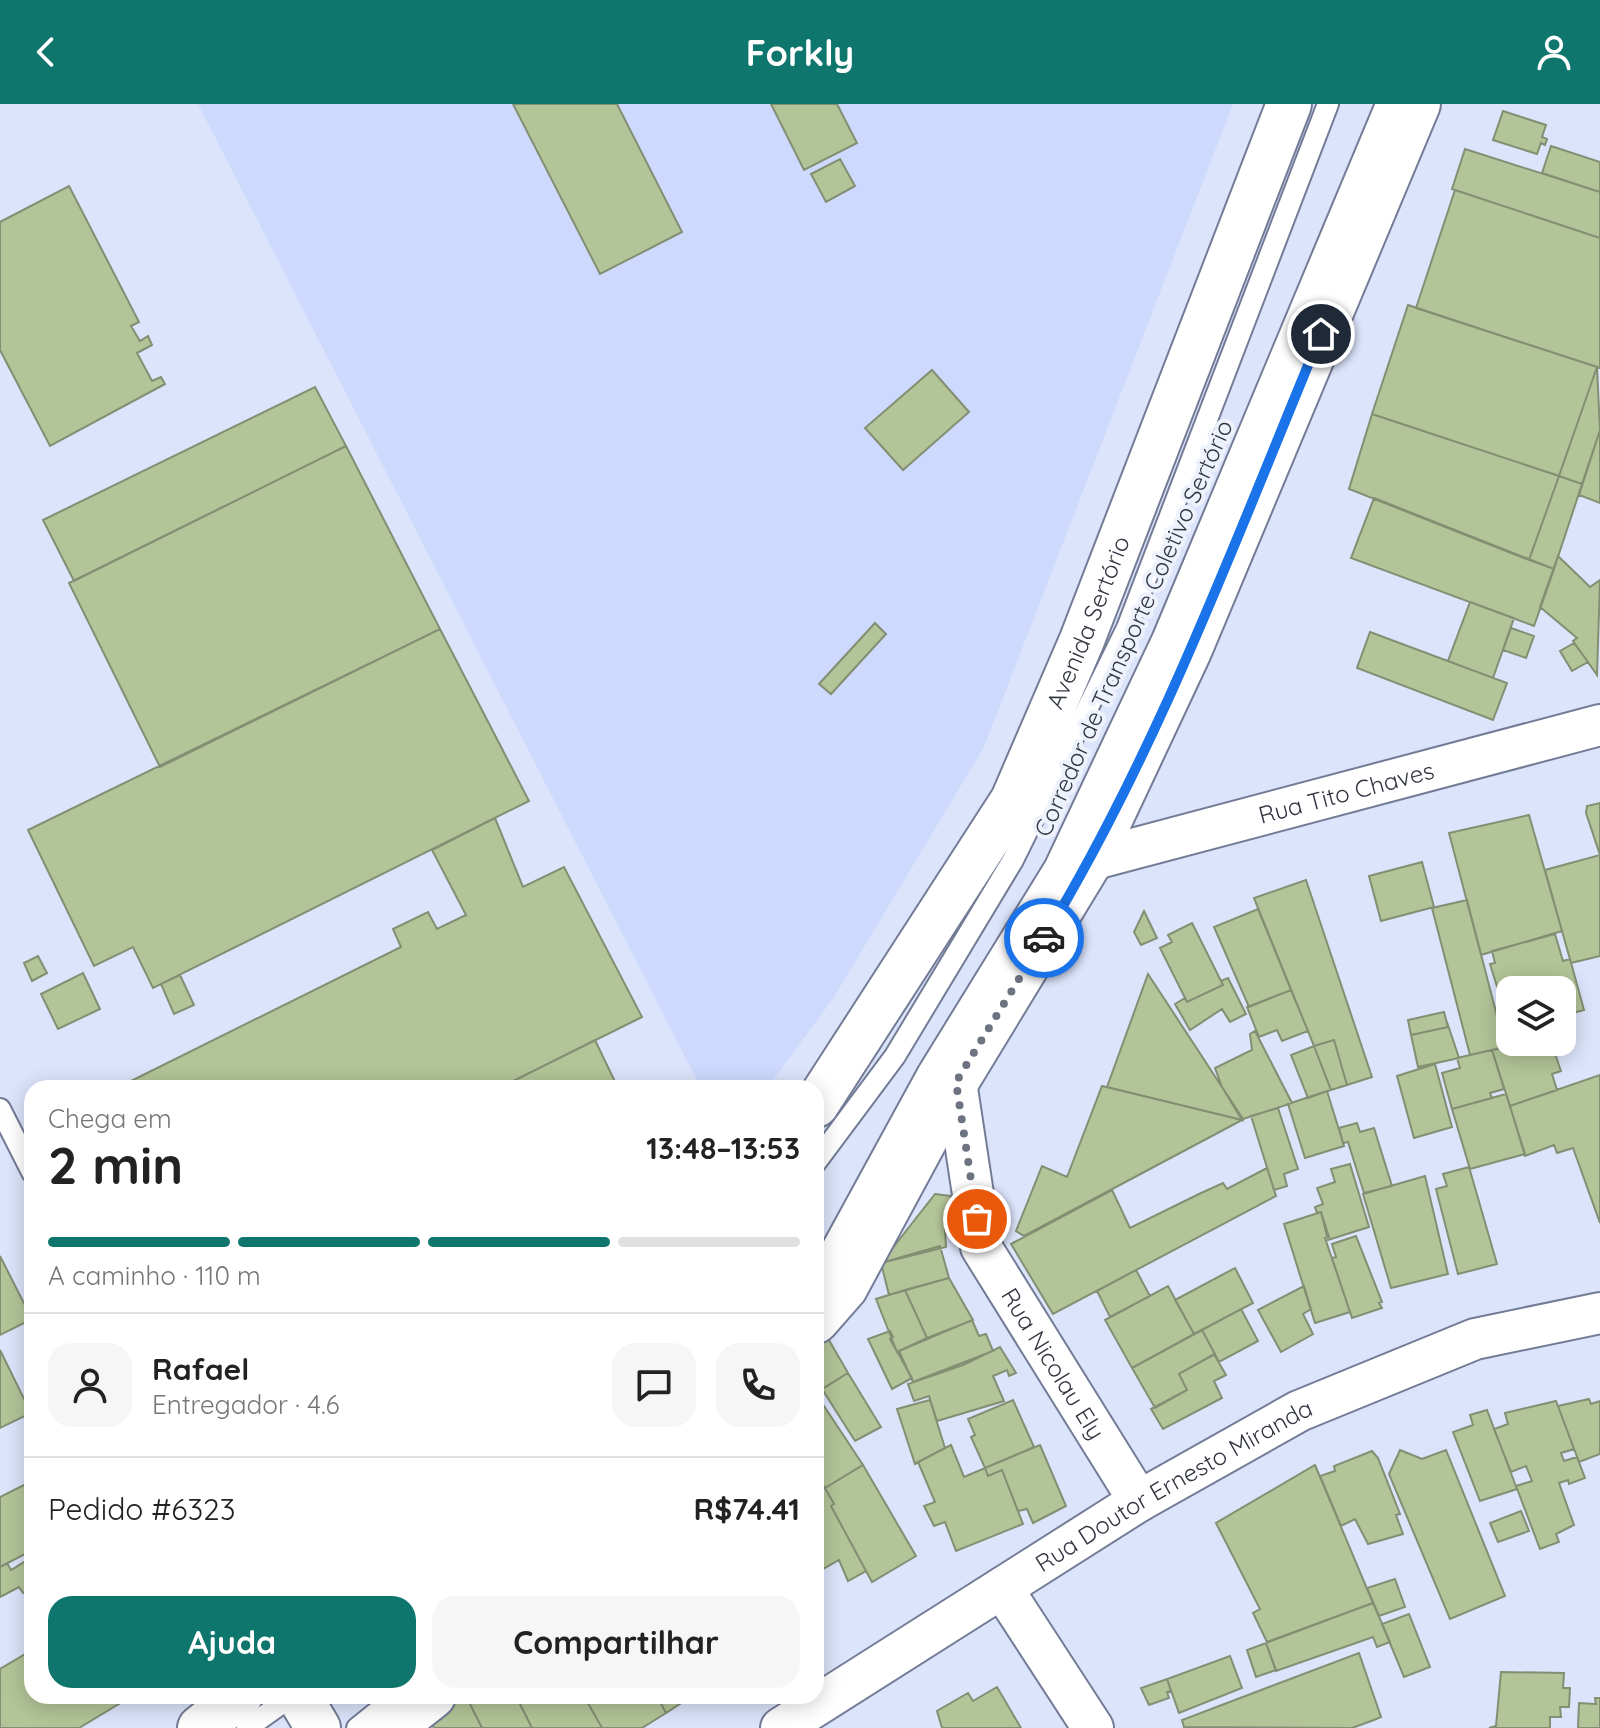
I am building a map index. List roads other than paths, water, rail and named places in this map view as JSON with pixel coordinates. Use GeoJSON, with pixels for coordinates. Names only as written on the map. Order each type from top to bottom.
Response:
{"type":"FeatureCollection","features":[{"type":"Feature","properties":{"kind":"main road","name":"Avenida Sertório"},"geometry":{"type":"LineString","coordinates":[[824,1093],[1013,800],[1082,640],[1289,104]]}},
{"type":"Feature","properties":{"kind":"main road"},"geometry":{"type":"LineString","coordinates":[[824,1312],[845,1288],[1189,651],[1418,104]]}},
{"type":"Feature","properties":{"kind":"main road"},"geometry":{"type":"LineString","coordinates":[[200,1728],[230,1704]]}},
{"type":"Feature","properties":{"kind":"main road"},"geometry":{"type":"LineString","coordinates":[[304,1704],[318,1728]]}},
{"type":"Feature","properties":{"kind":"main road"},"geometry":{"type":"LineString","coordinates":[[392,1728],[423,1704]]}},
{"type":"Feature","properties":{"kind":"street","name":"Rua Tito Chaves"},"geometry":{"type":"LineString","coordinates":[[1073,863],[1600,725]]}},
{"type":"Feature","properties":{"kind":"street","name":"Rua Nicolau Ely"},"geometry":{"type":"LineString","coordinates":[[956,1082],[981,1247],[1139,1501]]}},
{"type":"Feature","properties":{"kind":"street","name":"Rua Doutor Ernesto Miranda"},"geometry":{"type":"LineString","coordinates":[[824,1701],[1139,1501],[1314,1405],[1475,1339],[1600,1313]]}},
{"type":"Feature","properties":{"kind":"street"},"geometry":{"type":"LineString","coordinates":[[1002,1588],[1093,1728]]}},
{"type":"Feature","properties":{"kind":"street","name":"Rua Doutor Ernesto Miranda"},"geometry":{"type":"LineString","coordinates":[[781,1728],[819,1704]]}},
{"type":"Feature","properties":{"kind":"lane","name":"Corredor de Transporte Coletivo Sertório"},"geometry":{"type":"LineString","coordinates":[[824,1151],[895,1056],[1013,860],[1127,628],[1328,104]]}},
{"type":"Feature","properties":{"kind":"lane","name":"Corredor de Transporte Coletivo Sertório"},"geometry":{"type":"LineString","coordinates":[[824,1262],[928,1072],[1073,863],[1163,637],[1386,104]]}},
{"type":"Feature","properties":{"kind":"lane"},"geometry":{"type":"LineString","coordinates":[[0,1109],[24,1156]]}},
{"type":"Feature","properties":{"kind":"lane"},"geometry":{"type":"LineString","coordinates":[[247,1728],[281,1704]]}},
{"type":"Feature","properties":{"kind":"lane"},"geometry":{"type":"LineString","coordinates":[[357,1728],[387,1704]]}}]}
